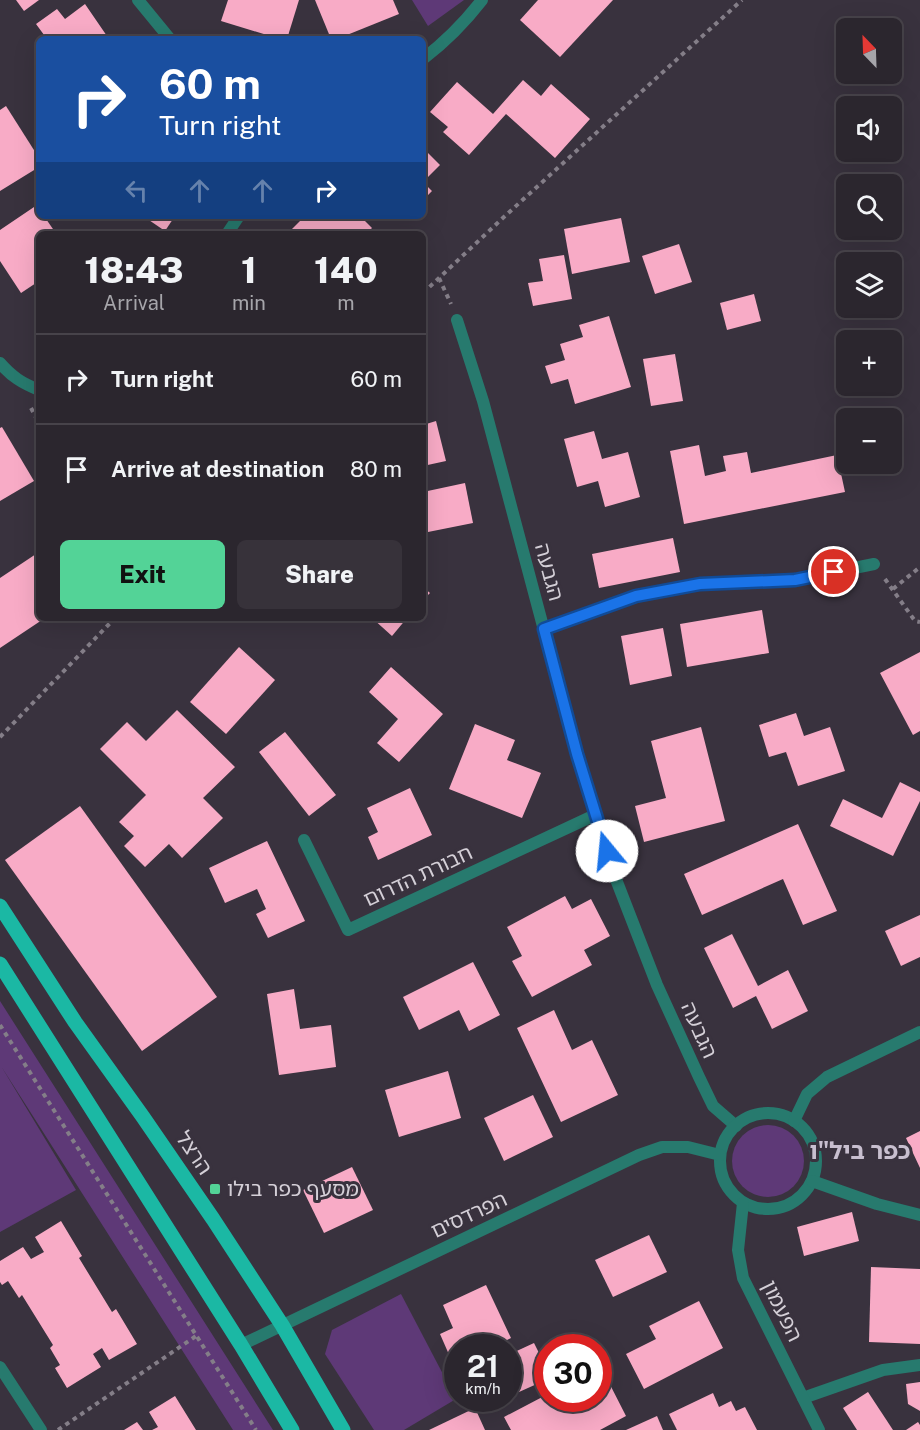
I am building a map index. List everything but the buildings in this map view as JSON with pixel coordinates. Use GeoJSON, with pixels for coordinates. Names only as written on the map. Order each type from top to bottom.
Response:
{"type":"FeatureCollection","features":[{"type":"Feature","properties":{"kind":"main road","name":"הרצל"},"geometry":{"type":"LineString","coordinates":[[0,906],[75,1022],[213,1219],[282,1325],[343,1430]]}},
{"type":"Feature","properties":{"kind":"main road"},"geometry":{"type":"LineString","coordinates":[[0,964],[241,1345],[292,1430]]}},
{"type":"Feature","properties":{"kind":"street"},"geometry":{"type":"LineString","coordinates":[[138,0],[168,36]]}},
{"type":"Feature","properties":{"kind":"street"},"geometry":{"type":"LineString","coordinates":[[426,56],[473,12],[482,0]]}},
{"type":"Feature","properties":{"kind":"street","name":"הגבעה"},"geometry":{"type":"LineString","coordinates":[[457,320],[483,401],[577,754],[612,869],[666,1005],[713,1106],[736,1126]]}},
{"type":"Feature","properties":{"kind":"street"},"geometry":{"type":"LineString","coordinates":[[0,363],[15,378],[36,389]]}},
{"type":"Feature","properties":{"kind":"street"},"geometry":{"type":"LineString","coordinates":[[544,629],[636,596],[700,584],[795,580],[874,564]]}},
{"type":"Feature","properties":{"kind":"street","name":"חבורת הדרום"},"geometry":{"type":"LineString","coordinates":[[304,840],[348,930],[596,815]]}},
{"type":"Feature","properties":{"kind":"street"},"geometry":{"type":"LineString","coordinates":[[794,1121],[807,1094],[827,1077],[920,1032]]}},
{"type":"Feature","properties":{"kind":"street"},"geometry":{"type":"LineString","coordinates":[[762,1114],[779,1115],[794,1121],[807,1133],[814,1148],[816,1165],[812,1181],[804,1193],[791,1203],[776,1209],[759,1209],[743,1203],[727,1187],[721,1172],[720,1155],[726,1139],[736,1126],[746,1119],[762,1114]]}},
{"type":"Feature","properties":{"kind":"street","name":"הפרדסים"},"geometry":{"type":"LineString","coordinates":[[241,1345],[639,1155],[662,1148],[688,1147],[720,1155]]}},
{"type":"Feature","properties":{"kind":"street"},"geometry":{"type":"LineString","coordinates":[[812,1181],[877,1204],[920,1215]]}},
{"type":"Feature","properties":{"kind":"street","name":"הפעמון"},"geometry":{"type":"LineString","coordinates":[[743,1203],[738,1250],[743,1278],[819,1430]]}},
{"type":"Feature","properties":{"kind":"street"},"geometry":{"type":"LineString","coordinates":[[803,1398],[883,1370],[920,1365]]}},
{"type":"Feature","properties":{"kind":"street"},"geometry":{"type":"LineString","coordinates":[[0,1367],[41,1430]]}},
{"type":"Feature","properties":{"kind":"path"},"geometry":{"type":"LineString","coordinates":[[426,290],[742,0]]}},
{"type":"Feature","properties":{"kind":"path"},"geometry":{"type":"LineString","coordinates":[[439,278],[457,320]]}},
{"type":"Feature","properties":{"kind":"path"},"geometry":{"type":"LineString","coordinates":[[874,564],[915,621],[920,622]]}},
{"type":"Feature","properties":{"kind":"path"},"geometry":{"type":"LineString","coordinates":[[892,589],[920,567]]}},
{"type":"Feature","properties":{"kind":"path"},"geometry":{"type":"LineString","coordinates":[[0,737],[112,621]]}},
{"type":"Feature","properties":{"kind":"path"},"geometry":{"type":"LineString","coordinates":[[0,1025],[256,1430]]}},
{"type":"Feature","properties":{"kind":"path"},"geometry":{"type":"LineString","coordinates":[[57,1430],[196,1336]]}},
{"type":"Feature","properties":{"kind":"shaded area"},"geometry":{"type":"Polygon","coordinates":[[[412,0],[464,0],[428,26],[412,0]]]}},
{"type":"Feature","properties":{"kind":"shaded area"},"geometry":{"type":"Polygon","coordinates":[[[0,1001],[273,1430],[233,1430],[1,1066],[76,1190],[0,1232],[0,1001]]]}},
{"type":"Feature","properties":{"kind":"shaded area"},"geometry":{"type":"Polygon","coordinates":[[[768,1125],[788,1131],[798,1141],[804,1161],[798,1181],[788,1191],[768,1197],[748,1191],[738,1181],[732,1161],[738,1141],[748,1131],[768,1125]]]}},
{"type":"Feature","properties":{"kind":"shaded area"},"geometry":{"type":"Polygon","coordinates":[[[401,1294],[444,1376],[444,1406],[404,1430],[374,1430],[325,1354],[332,1330],[401,1294]]]}},
{"type":"Feature","properties":{"kind":"place","name":"מסעף כפר בילו"},"geometry":{"type":"Point","coordinates":[215,1189]}},
{"type":"Feature","properties":{"kind":"district","name":"כפר ביל\"ו"},"geometry":{"type":"Point","coordinates":[860,1151]}},
{"type":"Feature","properties":{"kind":"route"},"geometry":{"type":"LineString","coordinates":[[607,851],[577,754],[544,629],[636,596],[700,584],[795,580],[834,572]]}}]}
